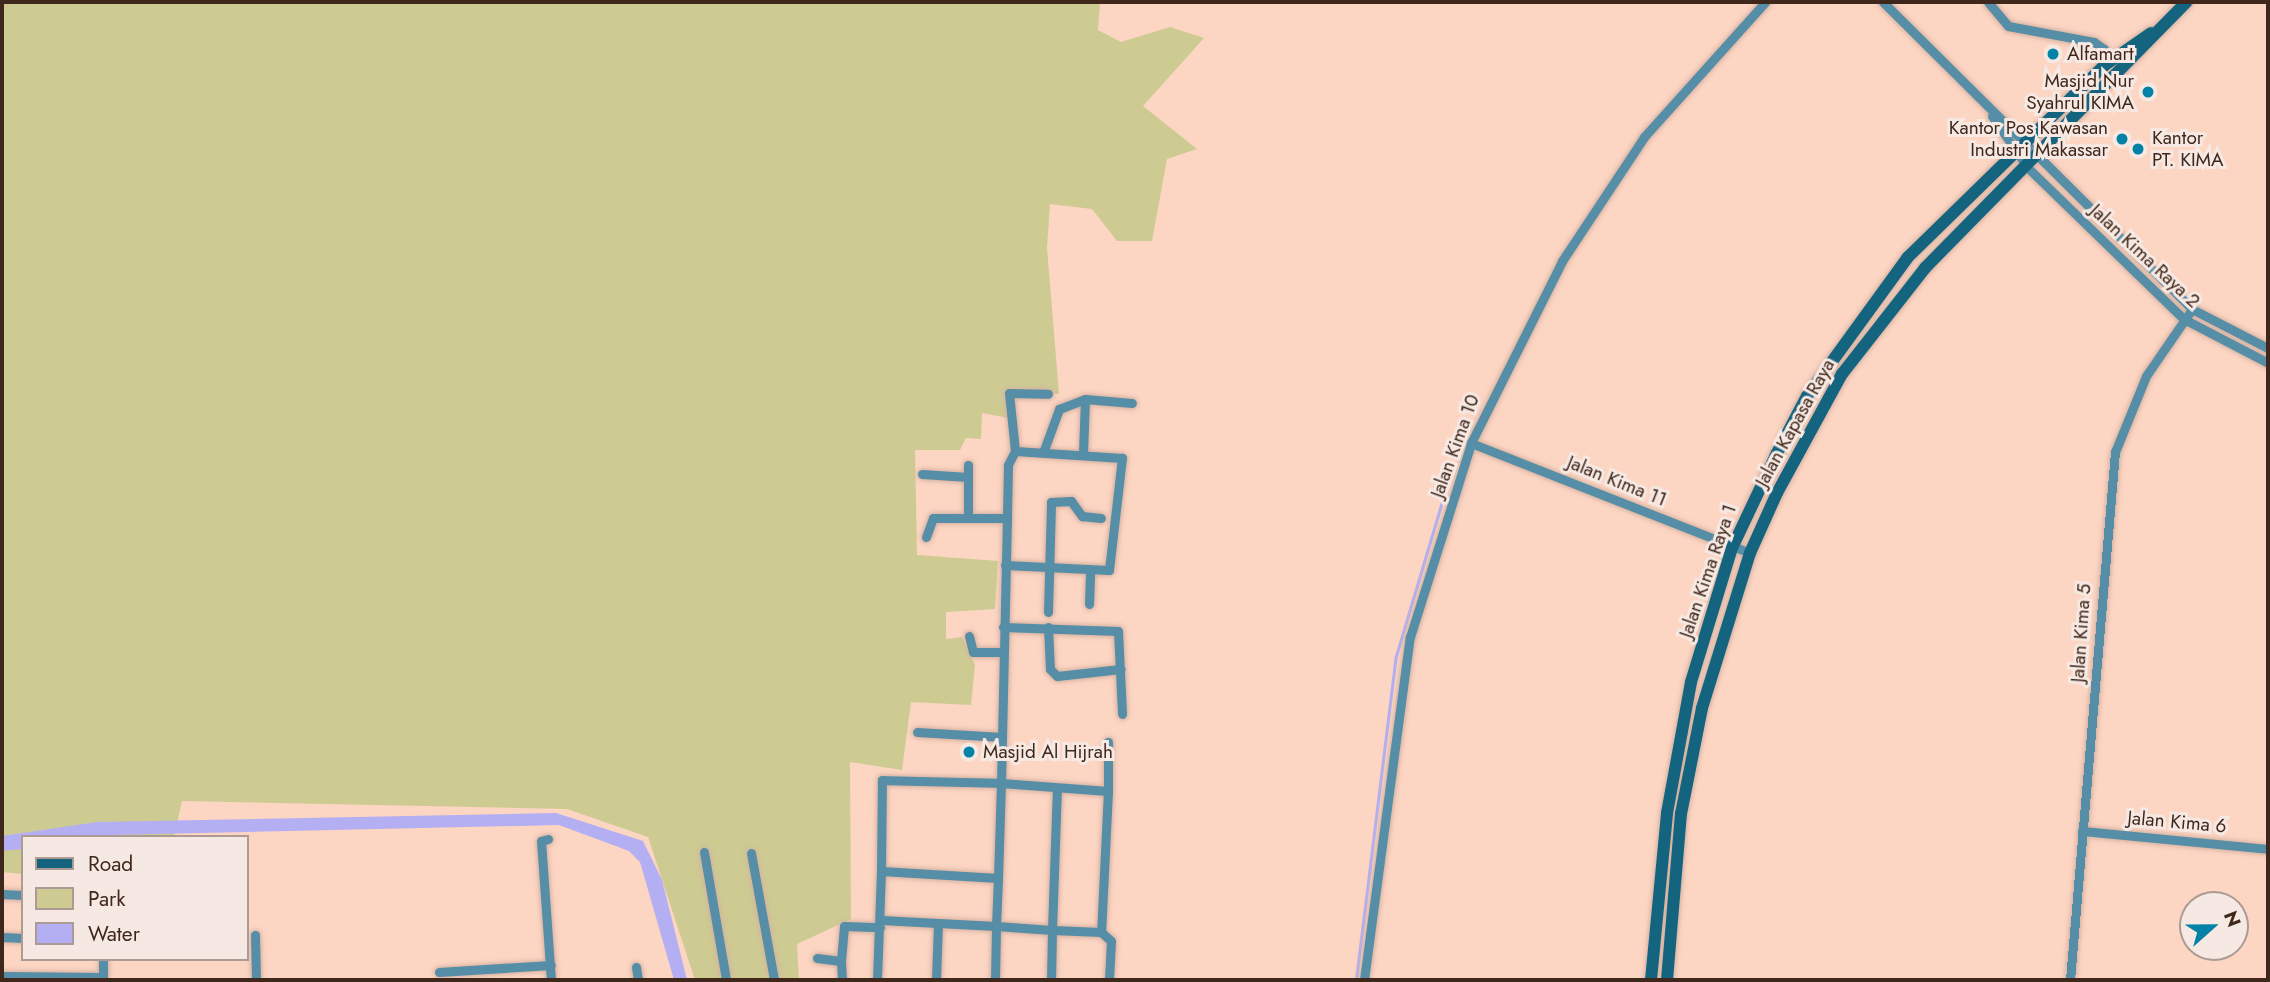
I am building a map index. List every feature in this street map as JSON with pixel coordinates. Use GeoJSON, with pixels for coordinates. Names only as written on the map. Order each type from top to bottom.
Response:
{"type":"FeatureCollection","features":[{"type":"Feature","properties":{"kind":"main road","name":"Jalan Kapasa Raya"},"geometry":{"type":"LineString","coordinates":[[1667,980],[1690,761],[1714,656],[1750,553],[1842,374],[1926,268],[2041,156],[2154,31],[2186,2]]}},
{"type":"Feature","properties":{"kind":"main road","name":"Jalan Kima Raya 1"},"geometry":{"type":"LineString","coordinates":[[1651,980],[1673,772],[1691,682],[1732,548],[1801,407],[1844,343],[1908,257],[2026,139],[2105,65],[2154,31]]}},
{"type":"Feature","properties":{"kind":"street","name":"Jalan Kima 10"},"geometry":{"type":"LineString","coordinates":[[1364,980],[1410,637],[1471,443],[1562,261],[1644,137],[1765,2]]}},
{"type":"Feature","properties":{"kind":"street"},"geometry":{"type":"LineString","coordinates":[[1883,2],[1989,111],[2026,139]]}},
{"type":"Feature","properties":{"kind":"street"},"geometry":{"type":"LineString","coordinates":[[1987,2],[2008,26],[2075,35],[2105,49],[2123,50]]}},
{"type":"Feature","properties":{"kind":"street"},"geometry":{"type":"LineString","coordinates":[[2105,49],[2105,65]]}},
{"type":"Feature","properties":{"kind":"street"},"geometry":{"type":"LineString","coordinates":[[1989,111],[2013,152]]}},
{"type":"Feature","properties":{"kind":"street","name":"Jalan Kima Raya 2"},"geometry":{"type":"LineString","coordinates":[[2026,139],[2192,309],[2268,348]]}},
{"type":"Feature","properties":{"kind":"street","name":"Jalan Kima Raya 2"},"geometry":{"type":"LineString","coordinates":[[2013,152],[2185,319],[2268,362]]}},
{"type":"Feature","properties":{"kind":"street","name":"Jalan Kima 5"},"geometry":{"type":"LineString","coordinates":[[2070,980],[2115,452],[2146,376],[2192,309]]}},
{"type":"Feature","properties":{"kind":"street"},"geometry":{"type":"LineString","coordinates":[[995,980],[1007,465],[1015,452],[1009,393],[1048,394]]}},
{"type":"Feature","properties":{"kind":"street"},"geometry":{"type":"LineString","coordinates":[[1044,450],[1059,409],[1085,399],[1132,403]]}},
{"type":"Feature","properties":{"kind":"street"},"geometry":{"type":"LineString","coordinates":[[1083,453],[1085,399]]}},
{"type":"Feature","properties":{"kind":"street","name":"Jalan Kima 11"},"geometry":{"type":"LineString","coordinates":[[1471,443],[1750,553]]}},
{"type":"Feature","properties":{"kind":"street"},"geometry":{"type":"LineString","coordinates":[[1005,565],[1090,570],[1110,567],[1113,498],[1123,461],[1111,454],[1044,450],[1015,452]]}},
{"type":"Feature","properties":{"kind":"street"},"geometry":{"type":"LineString","coordinates":[[968,465],[968,518]]}},
{"type":"Feature","properties":{"kind":"street"},"geometry":{"type":"LineString","coordinates":[[922,474],[968,477]]}},
{"type":"Feature","properties":{"kind":"street"},"geometry":{"type":"LineString","coordinates":[[1048,612],[1052,500],[1071,501],[1082,516],[1101,518]]}},
{"type":"Feature","properties":{"kind":"street"},"geometry":{"type":"LineString","coordinates":[[926,537],[930,519],[1007,518]]}},
{"type":"Feature","properties":{"kind":"street"},"geometry":{"type":"LineString","coordinates":[[1088,604],[1090,570]]}},
{"type":"Feature","properties":{"kind":"street"},"geometry":{"type":"LineString","coordinates":[[1003,627],[1113,628],[1121,669],[1122,714]]}},
{"type":"Feature","properties":{"kind":"street"},"geometry":{"type":"LineString","coordinates":[[1048,627],[1050,669],[1057,676],[1121,669]]}},
{"type":"Feature","properties":{"kind":"street"},"geometry":{"type":"LineString","coordinates":[[969,636],[973,652],[1003,652]]}},
{"type":"Feature","properties":{"kind":"street"},"geometry":{"type":"LineString","coordinates":[[917,732],[1002,737]]}},
{"type":"Feature","properties":{"kind":"street"},"geometry":{"type":"LineString","coordinates":[[1101,932],[1108,742]]}},
{"type":"Feature","properties":{"kind":"street"},"geometry":{"type":"LineString","coordinates":[[877,980],[881,923],[882,780],[1001,783],[1108,791]]}},
{"type":"Feature","properties":{"kind":"street"},"geometry":{"type":"LineString","coordinates":[[1051,980],[1057,788]]}},
{"type":"Feature","properties":{"kind":"street","name":"Jalan Kima 6"},"geometry":{"type":"LineString","coordinates":[[2082,831],[2268,849]]}},
{"type":"Feature","properties":{"kind":"street"},"geometry":{"type":"LineString","coordinates":[[548,839],[541,841],[551,980]]}},
{"type":"Feature","properties":{"kind":"street"},"geometry":{"type":"LineString","coordinates":[[704,852],[726,980]]}},
{"type":"Feature","properties":{"kind":"street"},"geometry":{"type":"LineString","coordinates":[[751,853],[774,980]]}},
{"type":"Feature","properties":{"kind":"street"},"geometry":{"type":"LineString","coordinates":[[881,871],[998,878]]}},
{"type":"Feature","properties":{"kind":"street"},"geometry":{"type":"LineString","coordinates":[[2,894],[21,895]]}},
{"type":"Feature","properties":{"kind":"street"},"geometry":{"type":"LineString","coordinates":[[842,980],[844,926],[938,923],[1101,932],[1111,941],[1109,980]]}},
{"type":"Feature","properties":{"kind":"street"},"geometry":{"type":"LineString","coordinates":[[936,980],[938,923]]}},
{"type":"Feature","properties":{"kind":"street"},"geometry":{"type":"LineString","coordinates":[[255,935],[256,980]]}},
{"type":"Feature","properties":{"kind":"street"},"geometry":{"type":"LineString","coordinates":[[2,937],[21,938]]}},
{"type":"Feature","properties":{"kind":"street"},"geometry":{"type":"LineString","coordinates":[[817,958],[841,961]]}},
{"type":"Feature","properties":{"kind":"street"},"geometry":{"type":"LineString","coordinates":[[2,976],[103,977],[103,961]]}},
{"type":"Feature","properties":{"kind":"street"},"geometry":{"type":"LineString","coordinates":[[439,972],[551,965]]}},
{"type":"Feature","properties":{"kind":"street"},"geometry":{"type":"LineString","coordinates":[[636,967],[638,980]]}},
{"type":"Feature","properties":{"kind":"green space"},"geometry":{"type":"Polygon","coordinates":[[[2,2],[1100,2],[1098,30],[1121,42],[1170,27],[1204,38],[1143,106],[1197,149],[1167,159],[1152,241],[1117,241],[1092,209],[1050,204],[1047,248],[1059,394],[1011,391],[1013,419],[982,413],[981,439],[966,438],[960,450],[915,450],[917,555],[998,561],[995,609],[946,612],[946,639],[962,637],[975,665],[971,705],[911,702],[902,770],[850,762],[851,919],[797,944],[799,980],[695,980],[648,837],[567,809],[182,801],[174,835],[21,835],[21,874],[2,872],[2,2]]]}},
{"type":"Feature","properties":{"kind":"water"},"geometry":{"type":"Polygon","coordinates":[[[556,813],[643,841],[662,880],[687,980],[674,980],[640,862],[629,851],[559,825],[21,835],[21,849],[2,851],[2,836],[97,822],[556,813]]]}},
{"type":"Feature","properties":{"kind":"waterway"},"geometry":{"type":"LineString","coordinates":[[1356,980],[1396,656],[1448,482]]}},
{"type":"Feature","properties":{"kind":"place","name":"Alfamart"},"geometry":{"type":"Point","coordinates":[2053,54]}},
{"type":"Feature","properties":{"kind":"place","name":"Masjid Nur Syahrul KIMA"},"geometry":{"type":"Point","coordinates":[2148,92]}},
{"type":"Feature","properties":{"kind":"place","name":"Kantor Pos Kawasan Industri Makassar"},"geometry":{"type":"Point","coordinates":[2122,139]}},
{"type":"Feature","properties":{"kind":"place","name":"Kantor PT. KIMA"},"geometry":{"type":"Point","coordinates":[2138,149]}},
{"type":"Feature","properties":{"kind":"place","name":"Masjid Al Hijrah"},"geometry":{"type":"Point","coordinates":[969,752]}}]}
